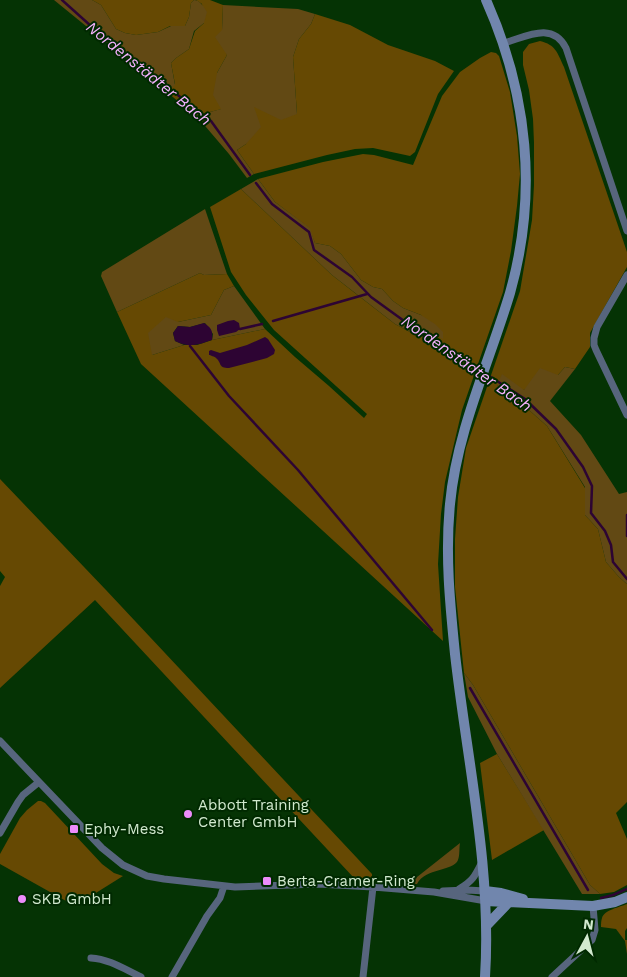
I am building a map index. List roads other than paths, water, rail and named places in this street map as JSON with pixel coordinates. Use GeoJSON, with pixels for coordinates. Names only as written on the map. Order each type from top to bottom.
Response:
{"type":"FeatureCollection","features":[{"type":"Feature","properties":{"kind":"main road"},"geometry":{"type":"LineString","coordinates":[[485,977],[487,926],[482,861],[450,605],[448,551],[450,501],[464,429],[516,270],[526,200],[526,154],[522,117],[516,87],[504,43],[486,0]]}},
{"type":"Feature","properties":{"kind":"main road"},"geometry":{"type":"LineString","coordinates":[[485,896],[506,894],[536,903]]}},
{"type":"Feature","properties":{"kind":"main road"},"geometry":{"type":"LineString","coordinates":[[485,896],[509,902],[580,907],[616,902],[627,897]]}},
{"type":"Feature","properties":{"kind":"main road"},"geometry":{"type":"LineString","coordinates":[[487,926],[509,902]]}},
{"type":"Feature","properties":{"kind":"street"},"geometry":{"type":"LineString","coordinates":[[504,43],[544,33],[552,33],[563,41],[627,231]]}},
{"type":"Feature","properties":{"kind":"street"},"geometry":{"type":"LineString","coordinates":[[627,275],[597,327],[594,338],[594,346],[627,415]]}},
{"type":"Feature","properties":{"kind":"street"},"geometry":{"type":"LineString","coordinates":[[0,741],[102,848],[135,872],[154,878],[224,886],[318,884],[485,896]]}},
{"type":"Feature","properties":{"kind":"street"},"geometry":{"type":"LineString","coordinates":[[0,834],[23,795],[38,782]]}},
{"type":"Feature","properties":{"kind":"street"},"geometry":{"type":"LineString","coordinates":[[458,890],[471,882],[482,861]]}},
{"type":"Feature","properties":{"kind":"street"},"geometry":{"type":"LineString","coordinates":[[172,977],[207,916],[220,898],[224,886]]}},
{"type":"Feature","properties":{"kind":"street"},"geometry":{"type":"LineString","coordinates":[[363,977],[373,887]]}},
{"type":"Feature","properties":{"kind":"street"},"geometry":{"type":"LineString","coordinates":[[434,892],[458,890],[485,896]]}},
{"type":"Feature","properties":{"kind":"street"},"geometry":{"type":"LineString","coordinates":[[552,977],[592,940],[595,930],[593,906]]}},
{"type":"Feature","properties":{"kind":"street"},"geometry":{"type":"LineString","coordinates":[[91,958],[112,962],[141,977]]}},
{"type":"Feature","properties":{"kind":"waterway","name":"Nordenstädter Bach"},"geometry":{"type":"LineString","coordinates":[[62,0],[101,35],[211,121],[250,175]]}},
{"type":"Feature","properties":{"kind":"waterway","name":"Nordenstädter Bach"},"geometry":{"type":"LineString","coordinates":[[256,183],[272,204],[309,232],[314,250],[352,277],[371,297],[429,339],[481,371]]}},
{"type":"Feature","properties":{"kind":"waterway"},"geometry":{"type":"LineString","coordinates":[[273,321],[367,294]]}},
{"type":"Feature","properties":{"kind":"waterway"},"geometry":{"type":"LineString","coordinates":[[240,329],[262,324]]}},
{"type":"Feature","properties":{"kind":"waterway"},"geometry":{"type":"LineString","coordinates":[[190,346],[229,396],[298,470],[432,630]]}},
{"type":"Feature","properties":{"kind":"waterway","name":"Nordenstädter Bach"},"geometry":{"type":"LineString","coordinates":[[486,374],[525,399],[556,429],[583,467],[592,486],[591,513],[605,531],[611,545],[613,562],[627,579]]}},
{"type":"Feature","properties":{"kind":"waterway"},"geometry":{"type":"LineString","coordinates":[[627,515],[627,536]]}},
{"type":"Feature","properties":{"kind":"waterway"},"geometry":{"type":"LineString","coordinates":[[470,688],[588,890]]}},
{"type":"Feature","properties":{"kind":"waterway"},"geometry":{"type":"LineString","coordinates":[[601,898],[627,889]]}},
{"type":"Feature","properties":{"kind":"place","name":"Abbott Training Center GmbH"},"geometry":{"type":"Point","coordinates":[188,814]}},
{"type":"Feature","properties":{"kind":"place","name":"Ephy-Mess"},"geometry":{"type":"Point","coordinates":[74,829]}},
{"type":"Feature","properties":{"kind":"place","name":"Berta-Cramer-Ring"},"geometry":{"type":"Point","coordinates":[267,881]}},
{"type":"Feature","properties":{"kind":"place","name":"SKB GmbH"},"geometry":{"type":"Point","coordinates":[22,899]}}]}
